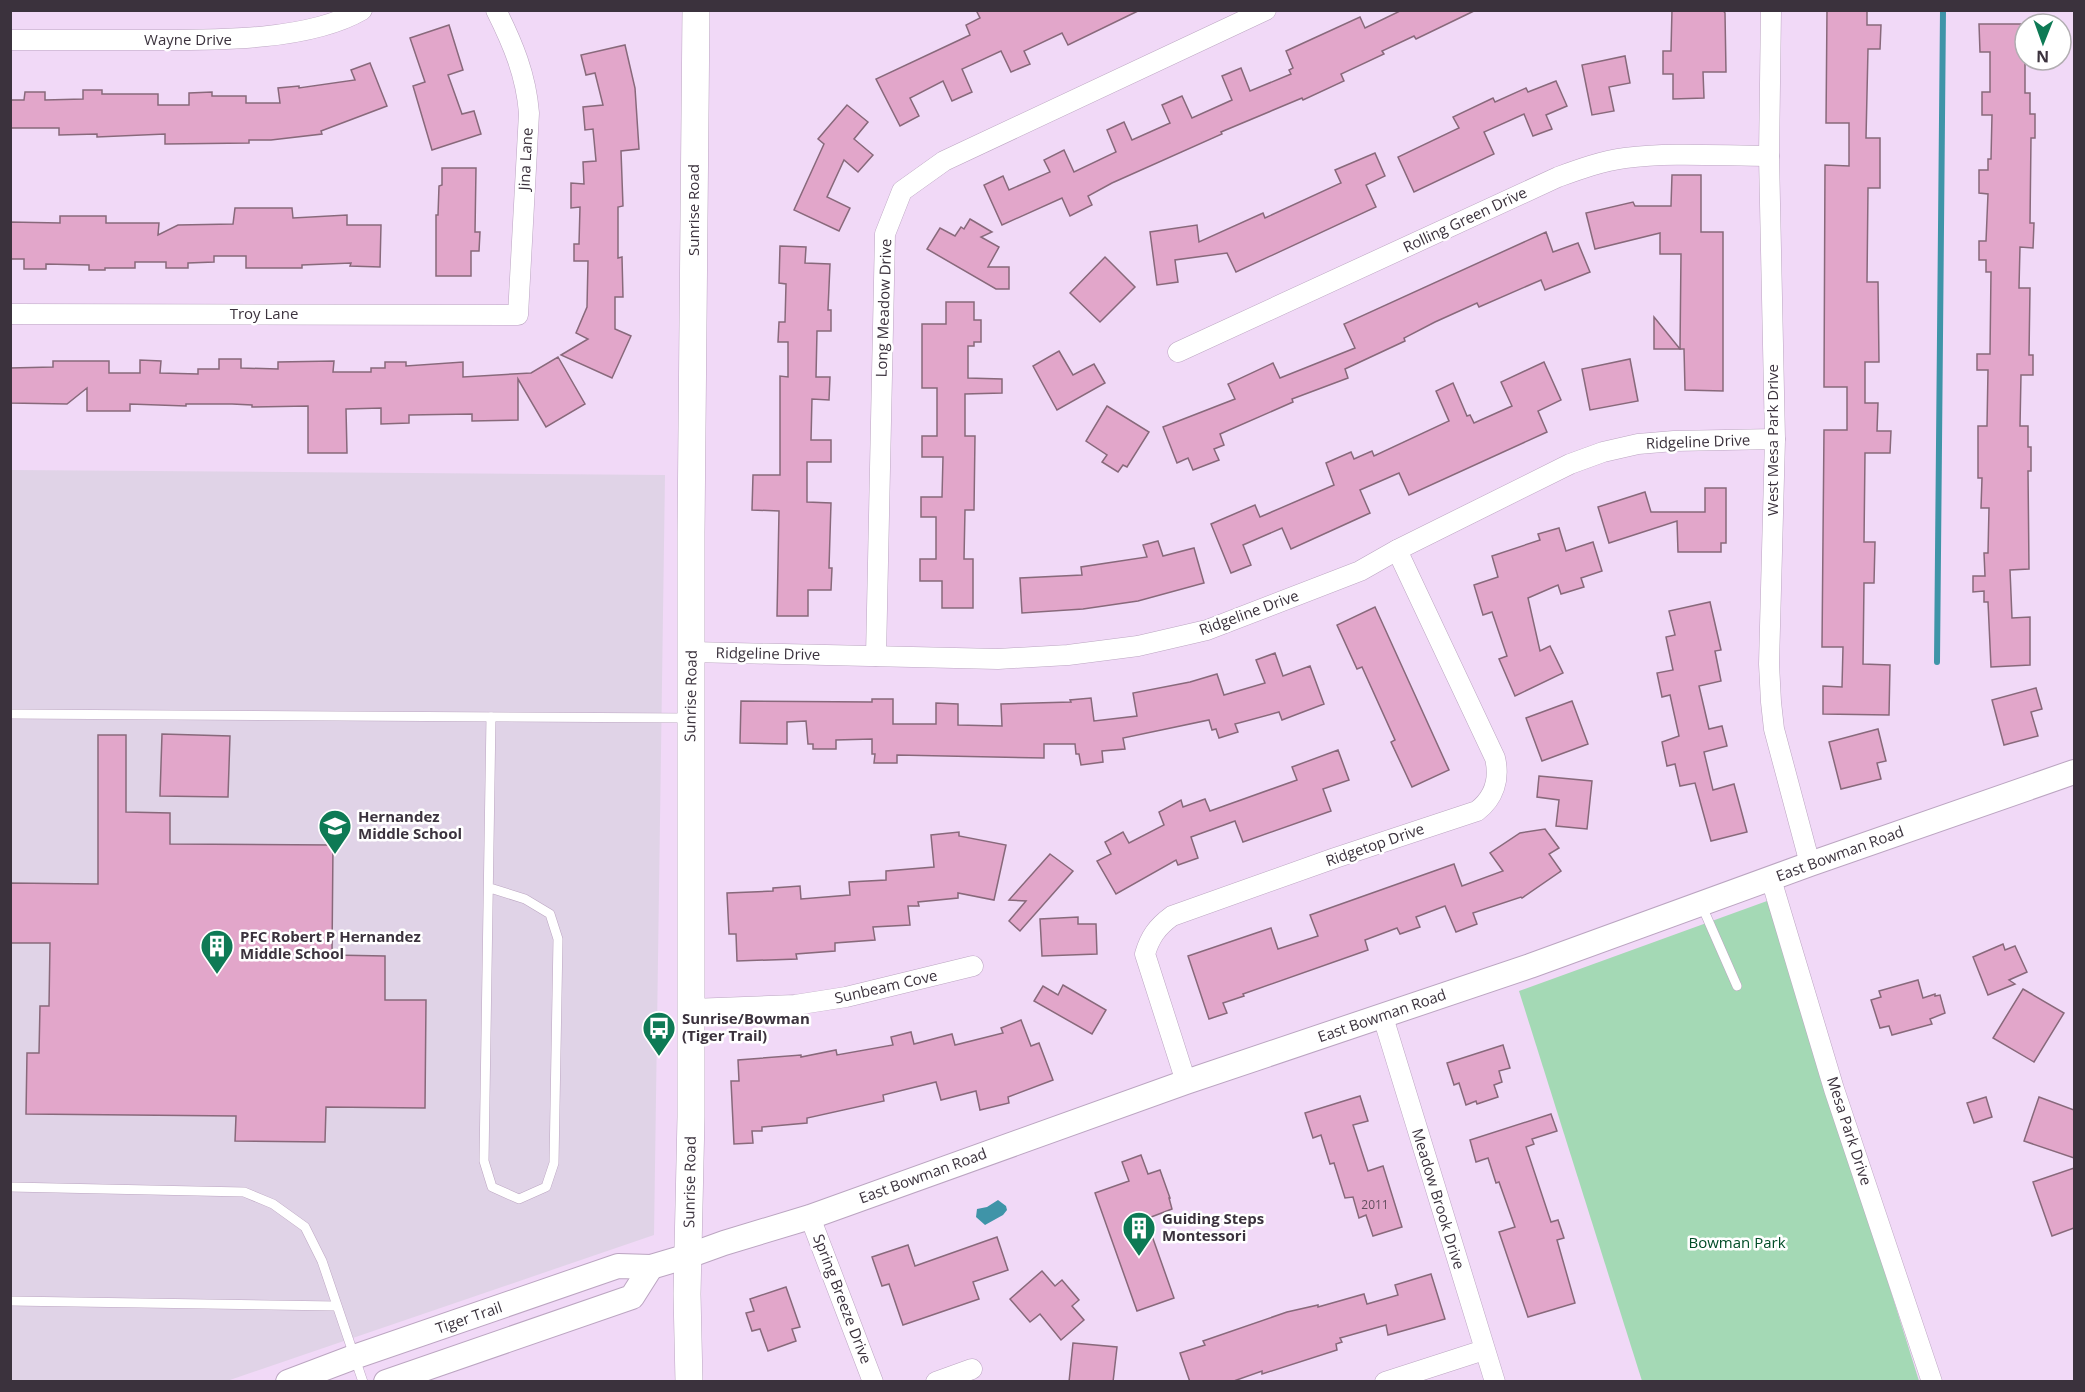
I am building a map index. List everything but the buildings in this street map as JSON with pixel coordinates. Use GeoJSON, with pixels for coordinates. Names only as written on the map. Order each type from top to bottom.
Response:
{"type":"FeatureCollection","features":[{"type":"Feature","properties":{"kind":"main road","name":"Sunrise Road"},"geometry":{"type":"LineString","coordinates":[[689,1382],[691,533],[696,10]]}},
{"type":"Feature","properties":{"kind":"street","name":"Wayne Drive"},"geometry":{"type":"LineString","coordinates":[[10,40],[234,40],[302,30],[348,19],[362,10]]}},
{"type":"Feature","properties":{"kind":"street","name":"Jina Lane"},"geometry":{"type":"LineString","coordinates":[[496,10],[519,61],[529,113],[518,315]]}},
{"type":"Feature","properties":{"kind":"street","name":"Long Meadow Drive"},"geometry":{"type":"LineString","coordinates":[[876,656],[885,234],[902,191],[944,161],[1266,10]]}},
{"type":"Feature","properties":{"kind":"street","name":"West Mesa Park Drive"},"geometry":{"type":"LineString","coordinates":[[1771,10],[1769,156],[1775,439],[1769,664],[1774,729],[1810,864]]}},
{"type":"Feature","properties":{"kind":"street","name":"Rolling Green Drive"},"geometry":{"type":"LineString","coordinates":[[1178,352],[1558,177],[1590,166],[1657,155],[1769,156]]}},
{"type":"Feature","properties":{"kind":"street","name":"Troy Lane"},"geometry":{"type":"LineString","coordinates":[[10,314],[518,315]]}},
{"type":"Feature","properties":{"kind":"street","name":"Ridgeline Drive"},"geometry":{"type":"LineString","coordinates":[[692,652],[998,659],[1068,655],[1138,646],[1207,630],[1360,571],[1397,550],[1570,464],[1603,452],[1638,444],[1674,441],[1775,439]]}},
{"type":"Feature","properties":{"kind":"street","name":"Ridgetop Drive"},"geometry":{"type":"LineString","coordinates":[[1186,1082],[1145,954],[1150,939],[1159,926],[1172,916],[1183,912],[1477,811],[1486,804],[1494,791],[1498,769],[1495,758],[1397,550]]}},
{"type":"Feature","properties":{"kind":"street","name":"East Bowman Road"},"geometry":{"type":"LineString","coordinates":[[688,1256],[810,1217],[1186,1082],[1530,966],[1810,864],[2074,772]]}},
{"type":"Feature","properties":{"kind":"street","name":"Mesa Park Drive"},"geometry":{"type":"LineString","coordinates":[[1771,879],[1834,1089],[1932,1382]]}},
{"type":"Feature","properties":{"kind":"street","name":"Sunbeam Cove"},"geometry":{"type":"LineString","coordinates":[[691,1009],[795,1005],[846,997],[973,966]]}},
{"type":"Feature","properties":{"kind":"street","name":"Meadow Brook Drive"},"geometry":{"type":"LineString","coordinates":[[1383,1017],[1495,1382]]}},
{"type":"Feature","properties":{"kind":"street","name":"Spring Breeze Drive"},"geometry":{"type":"LineString","coordinates":[[810,1217],[873,1382]]}},
{"type":"Feature","properties":{"kind":"street","name":"Tiger Trail"},"geometry":{"type":"LineString","coordinates":[[288,1382],[618,1266],[651,1267],[688,1256]]}},
{"type":"Feature","properties":{"kind":"street"},"geometry":{"type":"LineString","coordinates":[[386,1382],[632,1297],[651,1267]]}},
{"type":"Feature","properties":{"kind":"street"},"geometry":{"type":"LineString","coordinates":[[1385,1382],[1484,1350]]}},
{"type":"Feature","properties":{"kind":"street"},"geometry":{"type":"LineString","coordinates":[[936,1382],[972,1369]]}},
{"type":"Feature","properties":{"kind":"lane"},"geometry":{"type":"LineString","coordinates":[[10,714],[691,718]]}},
{"type":"Feature","properties":{"kind":"lane"},"geometry":{"type":"LineString","coordinates":[[490,888],[525,899],[550,914],[558,939],[554,1163],[546,1187],[519,1199],[492,1187],[484,1161],[491,717]]}},
{"type":"Feature","properties":{"kind":"lane"},"geometry":{"type":"LineString","coordinates":[[1701,904],[1737,986]]}},
{"type":"Feature","properties":{"kind":"lane"},"geometry":{"type":"LineString","coordinates":[[10,1187],[244,1192],[273,1204],[305,1227],[322,1261],[363,1382]]}},
{"type":"Feature","properties":{"kind":"lane"},"geometry":{"type":"LineString","coordinates":[[10,1301],[336,1306]]}},
{"type":"Feature","properties":{"kind":"shaded area","name":"Hernandez Middle School"},"geometry":{"type":"Polygon","coordinates":[[[11,470],[665,475],[654,1235],[227,1381],[11,1382],[11,470]]]}},
{"type":"Feature","properties":{"kind":"green space","name":"Bowman Park"},"geometry":{"type":"Polygon","coordinates":[[[1767,901],[1919,1381],[1642,1381],[1519,991],[1767,901]]]}},
{"type":"Feature","properties":{"kind":"water"},"geometry":{"type":"Polygon","coordinates":[[[998,1200],[1006,1206],[1007,1210],[1003,1215],[985,1225],[976,1217],[977,1209],[987,1207],[998,1200]]]}},
{"type":"Feature","properties":{"kind":"waterway"},"geometry":{"type":"LineString","coordinates":[[1937,662],[1943,10]]}},
{"type":"Feature","properties":{"kind":"place","name":"Hernandez Middle School"},"geometry":{"type":"Point","coordinates":[335,855]}},
{"type":"Feature","properties":{"kind":"place","name":"PFC Robert P Hernandez Middle School"},"geometry":{"type":"Point","coordinates":[217,975]}},
{"type":"Feature","properties":{"kind":"place","name":"Sunrise/Bowman (Tiger Trail)"},"geometry":{"type":"Point","coordinates":[659,1057]}},
{"type":"Feature","properties":{"kind":"place","name":"Guiding Steps Montessori"},"geometry":{"type":"Point","coordinates":[1139,1257]}}]}
